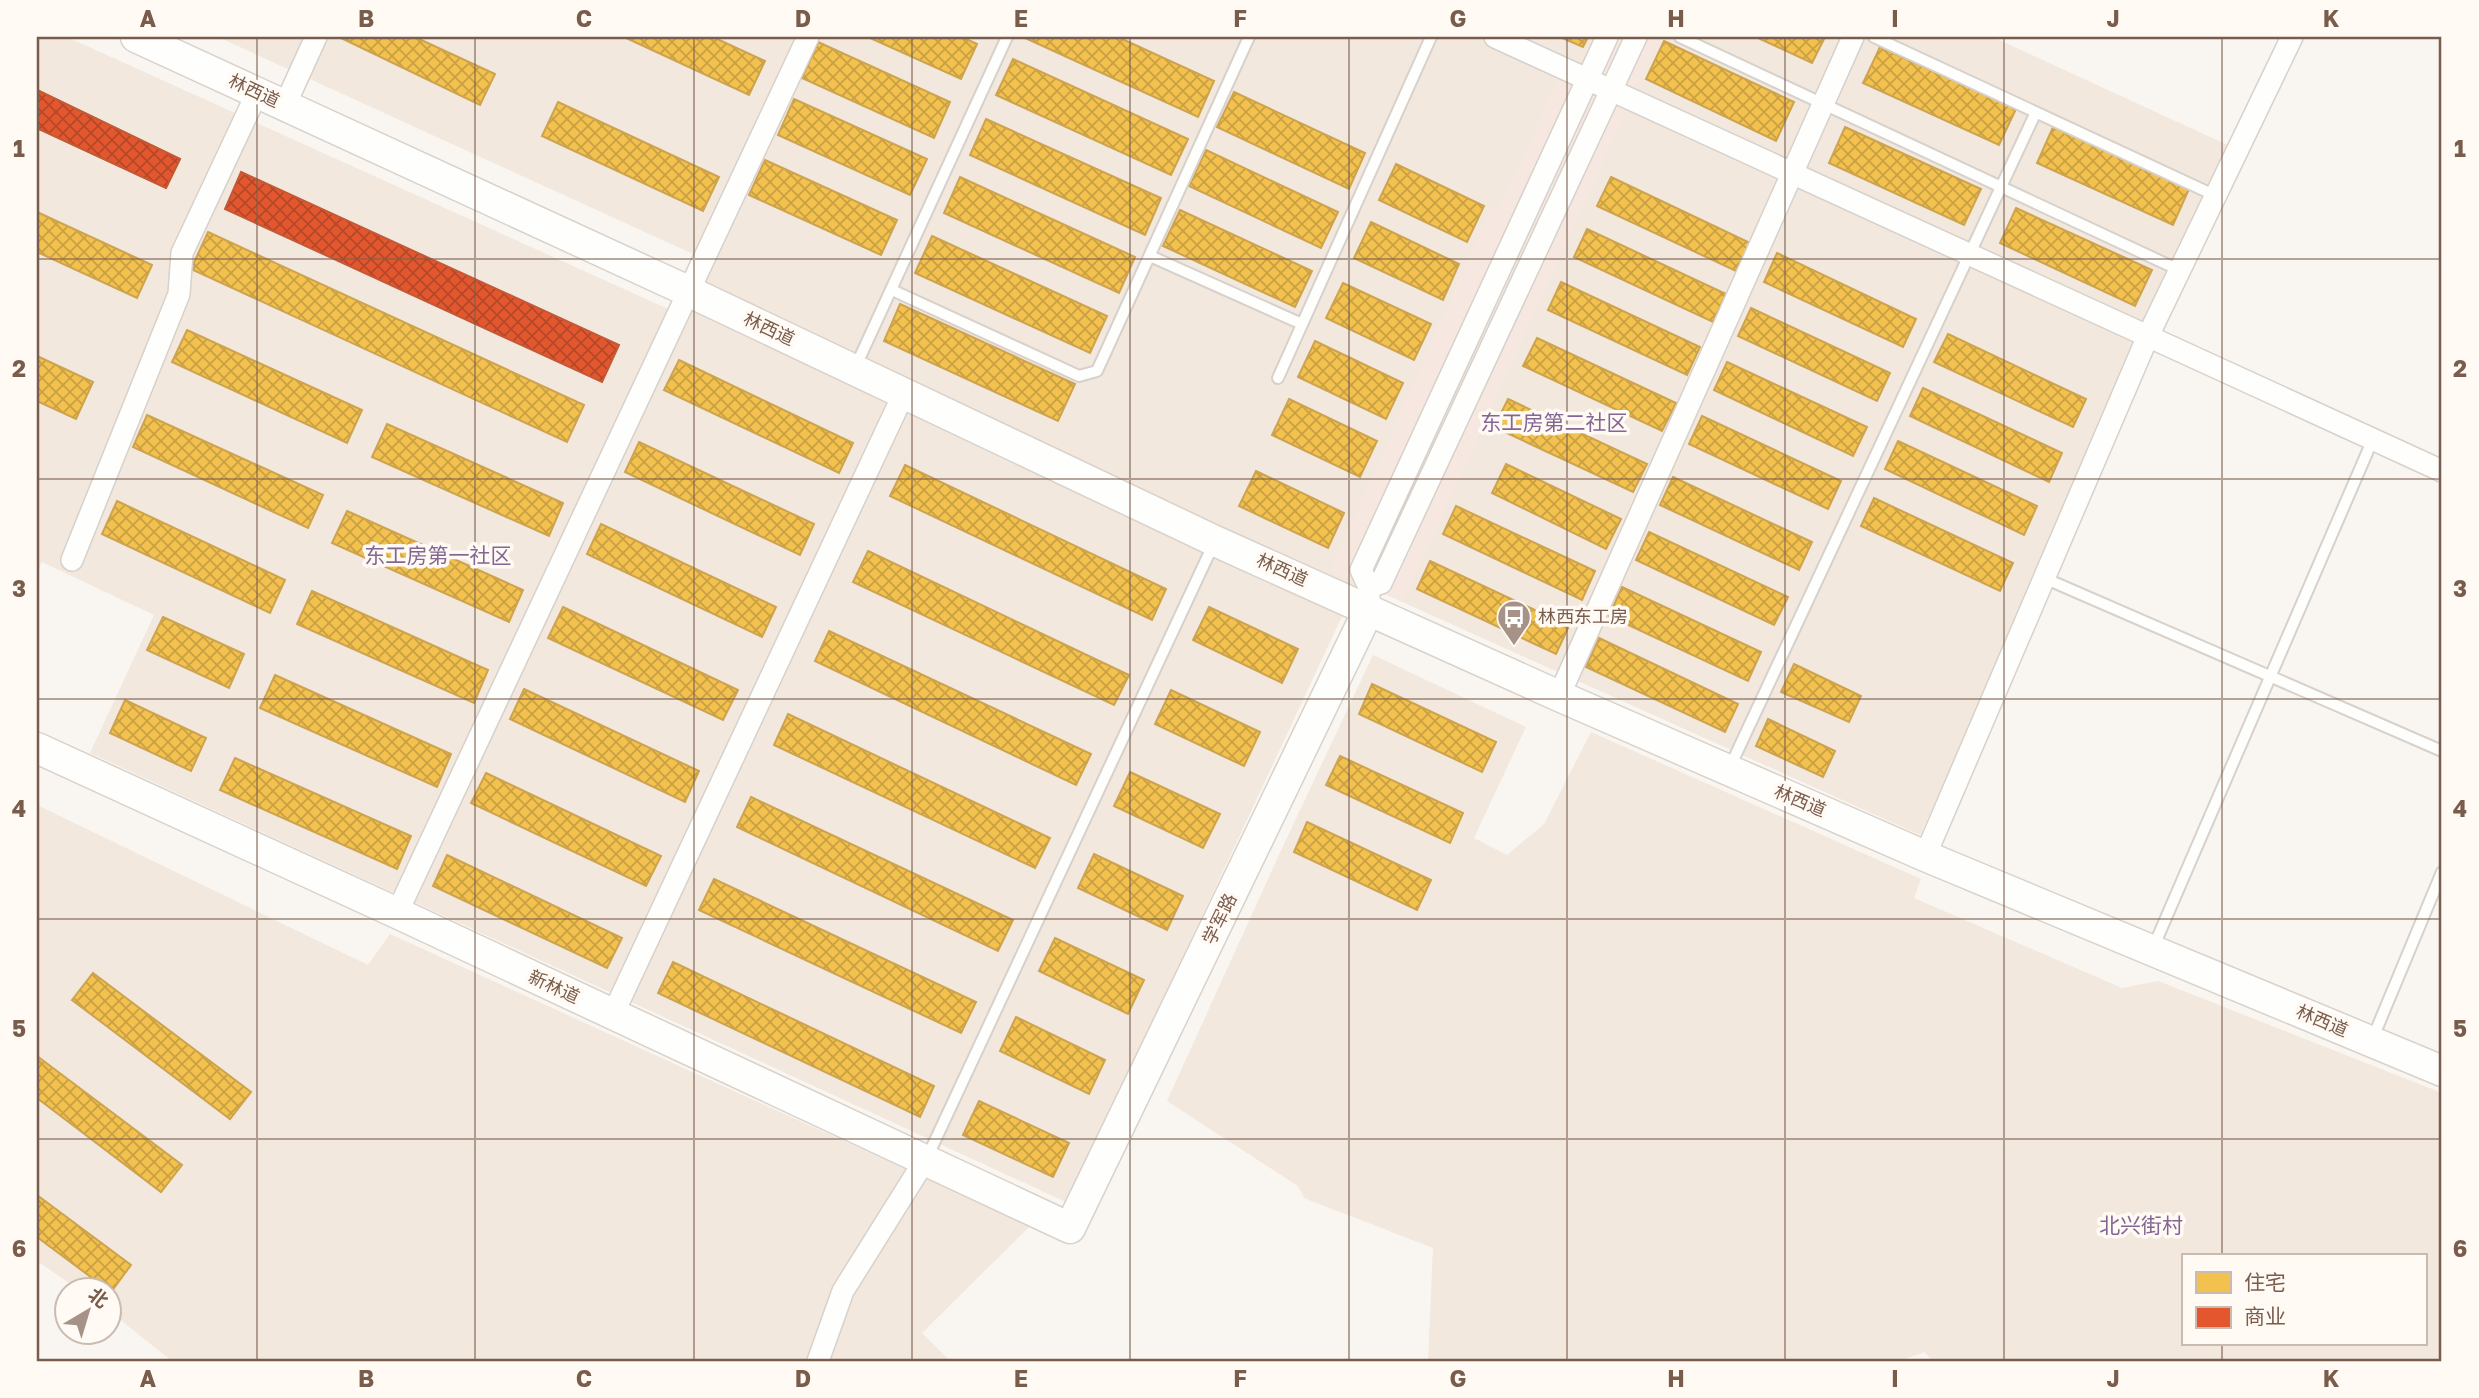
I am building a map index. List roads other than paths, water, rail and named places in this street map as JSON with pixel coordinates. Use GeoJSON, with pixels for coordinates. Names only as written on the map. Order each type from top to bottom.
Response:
{"type":"FeatureCollection","features":[{"type":"Feature","properties":{"kind":"main road","name":"林西道"},"geometry":{"type":"LineString","coordinates":[[136,37],[690,292],[1215,541],[1369,598],[1559,696],[1925,856],[2442,1071]]}},
{"type":"Feature","properties":{"kind":"main road","name":"学军路"},"geometry":{"type":"LineString","coordinates":[[1070,1228],[1369,598]]}},
{"type":"Feature","properties":{"kind":"main road","name":"新林道"},"geometry":{"type":"LineString","coordinates":[[37,748],[1070,1228]]}},
{"type":"Feature","properties":{"kind":"street"},"geometry":{"type":"LineString","coordinates":[[285,105],[316,37]]}},
{"type":"Feature","properties":{"kind":"street"},"geometry":{"type":"LineString","coordinates":[[397,913],[808,37]]}},
{"type":"Feature","properties":{"kind":"street"},"geometry":{"type":"LineString","coordinates":[[1495,37],[2442,471]]}},
{"type":"Feature","properties":{"kind":"street"},"geometry":{"type":"LineString","coordinates":[[1369,598],[1361,570],[1607,37]]}},
{"type":"Feature","properties":{"kind":"street"},"geometry":{"type":"LineString","coordinates":[[1369,598],[1381,583],[1636,37]]}},
{"type":"Feature","properties":{"kind":"street"},"geometry":{"type":"LineString","coordinates":[[1559,696],[1853,37]]}},
{"type":"Feature","properties":{"kind":"street"},"geometry":{"type":"LineString","coordinates":[[1925,856],[2148,336],[2292,37]]}},
{"type":"Feature","properties":{"kind":"street"},"geometry":{"type":"LineString","coordinates":[[72,560],[179,295],[182,253],[257,93]]}},
{"type":"Feature","properties":{"kind":"street"},"geometry":{"type":"LineString","coordinates":[[613,1014],[904,393]]}},
{"type":"Feature","properties":{"kind":"street"},"geometry":{"type":"LineString","coordinates":[[818,1361],[844,1291],[925,1160]]}},
{"type":"Feature","properties":{"kind":"lane"},"geometry":{"type":"LineString","coordinates":[[855,370],[1007,37]]}},
{"type":"Feature","properties":{"kind":"lane"},"geometry":{"type":"LineString","coordinates":[[891,290],[1079,376],[1097,371],[1249,37]]}},
{"type":"Feature","properties":{"kind":"lane"},"geometry":{"type":"LineString","coordinates":[[1278,378],[1431,37]]}},
{"type":"Feature","properties":{"kind":"lane"},"geometry":{"type":"LineString","coordinates":[[1680,37],[2179,270]]}},
{"type":"Feature","properties":{"kind":"lane"},"geometry":{"type":"LineString","coordinates":[[1874,37],[2214,195]]}},
{"type":"Feature","properties":{"kind":"lane"},"geometry":{"type":"LineString","coordinates":[[1729,770],[2036,112]]}},
{"type":"Feature","properties":{"kind":"lane"},"geometry":{"type":"LineString","coordinates":[[1150,256],[1302,324]]}},
{"type":"Feature","properties":{"kind":"lane"},"geometry":{"type":"LineString","coordinates":[[2152,950],[2373,439]]}},
{"type":"Feature","properties":{"kind":"lane"},"geometry":{"type":"LineString","coordinates":[[925,1160],[1215,541]]}},
{"type":"Feature","properties":{"kind":"lane"},"geometry":{"type":"LineString","coordinates":[[2044,578],[2442,751]]}},
{"type":"Feature","properties":{"kind":"lane"},"geometry":{"type":"LineString","coordinates":[[2371,1041],[2442,872]]}},
{"type":"Feature","properties":{"kind":"place","name":"林西东工房"},"geometry":{"type":"Point","coordinates":[1514,647]}},
{"type":"Feature","properties":{"kind":"district","name":"东工房第二社区"},"geometry":{"type":"Point","coordinates":[1554,423]}},
{"type":"Feature","properties":{"kind":"district","name":"东工房第一社区"},"geometry":{"type":"Point","coordinates":[438,556]}},
{"type":"Feature","properties":{"kind":"district","name":"北兴街村"},"geometry":{"type":"Point","coordinates":[2141,1226]}}]}
